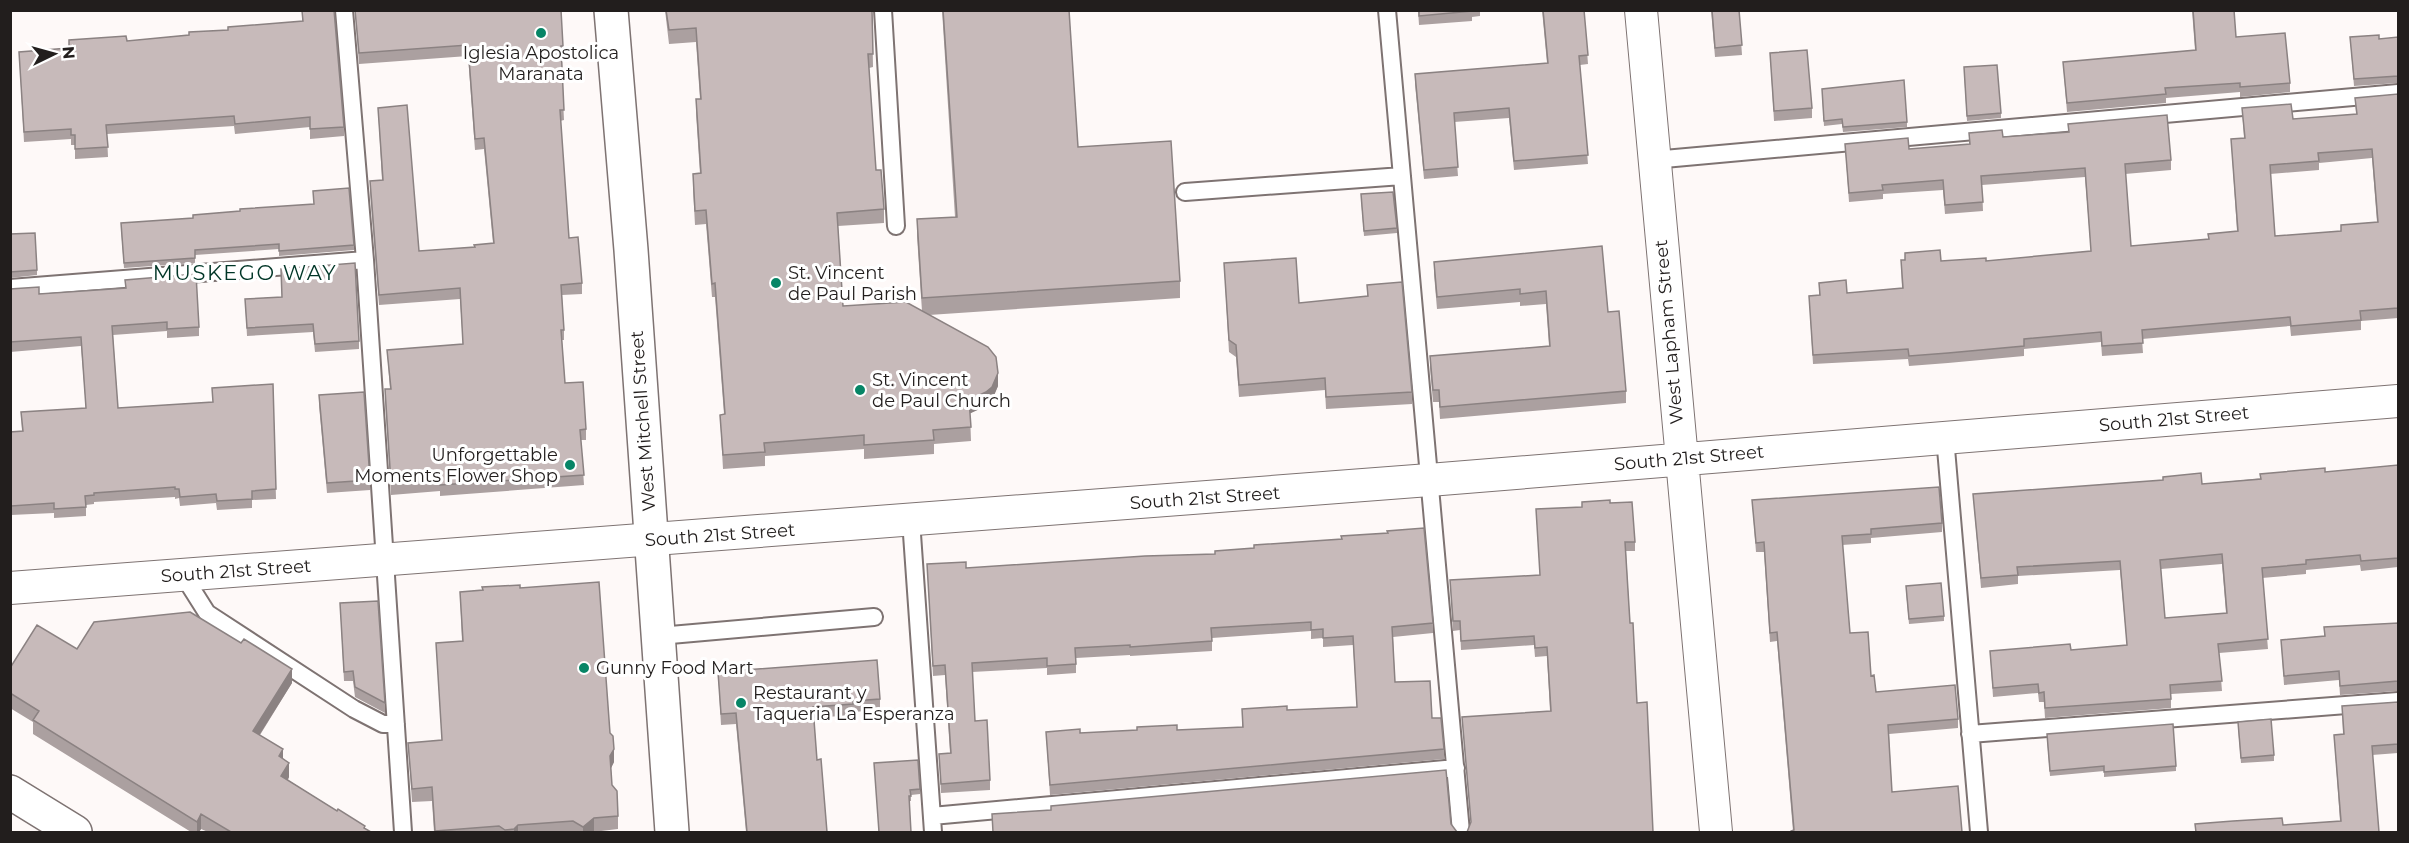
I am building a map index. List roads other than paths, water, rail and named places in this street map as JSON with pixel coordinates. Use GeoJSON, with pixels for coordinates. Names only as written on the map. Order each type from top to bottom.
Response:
{"type":"FeatureCollection","features":[{"type":"Feature","properties":{"kind":"street","name":"West Mitchell Street"},"geometry":{"type":"LineString","coordinates":[[611,10],[672,832]]}},
{"type":"Feature","properties":{"kind":"street","name":"West Lapham Street"},"geometry":{"type":"LineString","coordinates":[[1641,10],[1716,832]]}},
{"type":"Feature","properties":{"kind":"street","name":"South 21st Street"},"geometry":{"type":"LineString","coordinates":[[10,588],[1429,480],[2398,401]]}},
{"type":"Feature","properties":{"kind":"street"},"geometry":{"type":"LineString","coordinates":[[10,792],[75,832]]}},
{"type":"Feature","properties":{"kind":"lane"},"geometry":{"type":"LineString","coordinates":[[344,10],[364,260],[403,832]]}},
{"type":"Feature","properties":{"kind":"lane"},"geometry":{"type":"LineString","coordinates":[[883,10],[896,226]]}},
{"type":"Feature","properties":{"kind":"lane"},"geometry":{"type":"LineString","coordinates":[[1388,10],[1461,832]]}},
{"type":"Feature","properties":{"kind":"lane"},"geometry":{"type":"LineString","coordinates":[[1653,160],[2398,93]]}},
{"type":"Feature","properties":{"kind":"lane"},"geometry":{"type":"LineString","coordinates":[[1185,192],[1402,176]]}},
{"type":"Feature","properties":{"kind":"lane"},"geometry":{"type":"LineString","coordinates":[[10,288],[364,260]]}},
{"type":"Feature","properties":{"kind":"lane"},"geometry":{"type":"LineString","coordinates":[[1945,437],[1979,832]]}},
{"type":"Feature","properties":{"kind":"lane"},"geometry":{"type":"LineString","coordinates":[[911,520],[933,824],[1456,768]]}},
{"type":"Feature","properties":{"kind":"lane"},"geometry":{"type":"LineString","coordinates":[[183,575],[207,613],[354,709],[383,724],[396,724]]}},
{"type":"Feature","properties":{"kind":"lane"},"geometry":{"type":"LineString","coordinates":[[659,636],[874,617]]}},
{"type":"Feature","properties":{"kind":"lane"},"geometry":{"type":"LineString","coordinates":[[1970,734],[2398,701]]}},
{"type":"Feature","properties":{"kind":"place","name":"Iglesia Apostolica Maranata"},"geometry":{"type":"Point","coordinates":[541,33]}},
{"type":"Feature","properties":{"kind":"place","name":"St. Vincent de Paul Parish"},"geometry":{"type":"Point","coordinates":[776,283]}},
{"type":"Feature","properties":{"kind":"place","name":"St. Vincent de Paul Church"},"geometry":{"type":"Point","coordinates":[860,390]}},
{"type":"Feature","properties":{"kind":"place","name":"Unforgettable Moments Flower Shop"},"geometry":{"type":"Point","coordinates":[570,465]}},
{"type":"Feature","properties":{"kind":"place","name":"Gunny Food Mart"},"geometry":{"type":"Point","coordinates":[584,668]}},
{"type":"Feature","properties":{"kind":"place","name":"Restaurant y Taqueria La Esperanza"},"geometry":{"type":"Point","coordinates":[741,703]}},
{"type":"Feature","properties":{"kind":"district","name":"MUSKEGO WAY"},"geometry":{"type":"Point","coordinates":[245,272]}}]}
